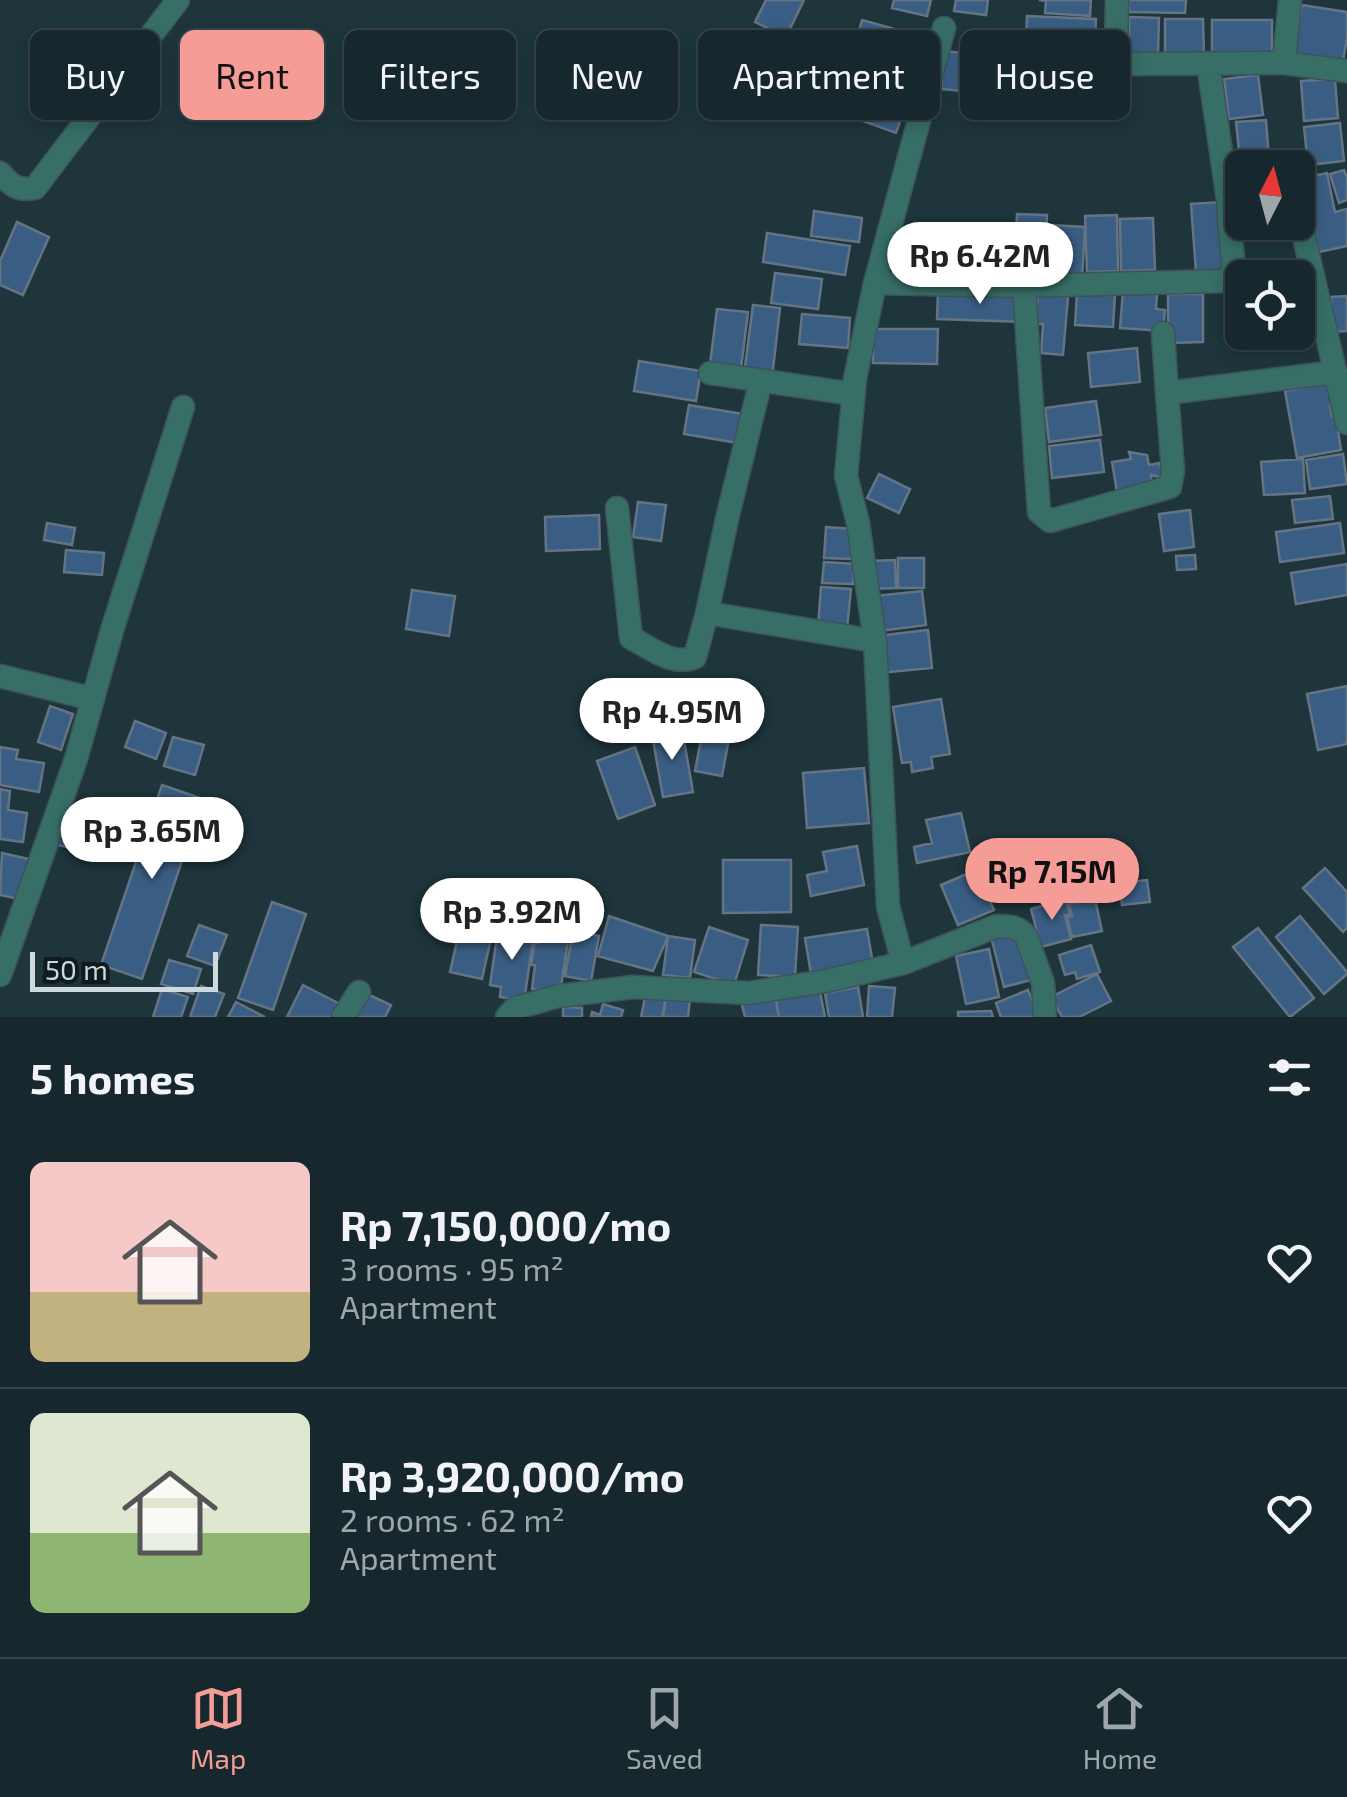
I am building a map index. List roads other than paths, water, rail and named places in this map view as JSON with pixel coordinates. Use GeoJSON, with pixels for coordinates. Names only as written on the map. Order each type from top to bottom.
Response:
{"type":"FeatureCollection","features":[{"type":"Feature","properties":{"kind":"street"},"geometry":{"type":"LineString","coordinates":[[0,173],[22,190],[35,188],[178,0]]}},
{"type":"Feature","properties":{"kind":"street"},"geometry":{"type":"LineString","coordinates":[[1117,0],[1116,51],[1121,61],[1130,64],[1284,63],[1347,71]]}},
{"type":"Feature","properties":{"kind":"street"},"geometry":{"type":"LineString","coordinates":[[1284,63],[1290,0]]}},
{"type":"Feature","properties":{"kind":"street"},"geometry":{"type":"LineString","coordinates":[[903,963],[888,906],[875,640],[858,523],[846,476],[854,394],[875,282],[944,28]]}},
{"type":"Feature","properties":{"kind":"street"},"geometry":{"type":"LineString","coordinates":[[1208,63],[1225,150]]}},
{"type":"Feature","properties":{"kind":"street"},"geometry":{"type":"LineString","coordinates":[[875,282],[1024,286],[1223,281],[1232,276],[1234,268],[1230,240]]}},
{"type":"Feature","properties":{"kind":"street"},"geometry":{"type":"LineString","coordinates":[[1307,240],[1338,341],[1336,372],[1347,423]]}},
{"type":"Feature","properties":{"kind":"street"},"geometry":{"type":"LineString","coordinates":[[1024,286],[1039,512],[1046,520],[1170,487],[1174,471],[1163,333]]}},
{"type":"Feature","properties":{"kind":"street"},"geometry":{"type":"LineString","coordinates":[[1167,393],[1336,372]]}},
{"type":"Feature","properties":{"kind":"street"},"geometry":{"type":"LineString","coordinates":[[710,373],[854,394]]}},
{"type":"Feature","properties":{"kind":"street"},"geometry":{"type":"LineString","coordinates":[[617,508],[631,638],[676,660],[694,657],[762,380]]}},
{"type":"Feature","properties":{"kind":"street"},"geometry":{"type":"LineString","coordinates":[[0,975],[76,759],[183,407]]}},
{"type":"Feature","properties":{"kind":"street"},"geometry":{"type":"LineString","coordinates":[[707,613],[875,640]]}},
{"type":"Feature","properties":{"kind":"street"},"geometry":{"type":"LineString","coordinates":[[0,676],[93,698]]}},
{"type":"Feature","properties":{"kind":"street"},"geometry":{"type":"LineString","coordinates":[[506,1017],[515,1008],[559,996],[633,987],[748,993],[826,981],[903,963],[997,926],[1014,926],[1026,936],[1043,983],[1045,1017]]}},
{"type":"Feature","properties":{"kind":"street"},"geometry":{"type":"LineString","coordinates":[[343,1017],[359,992]]}}]}
